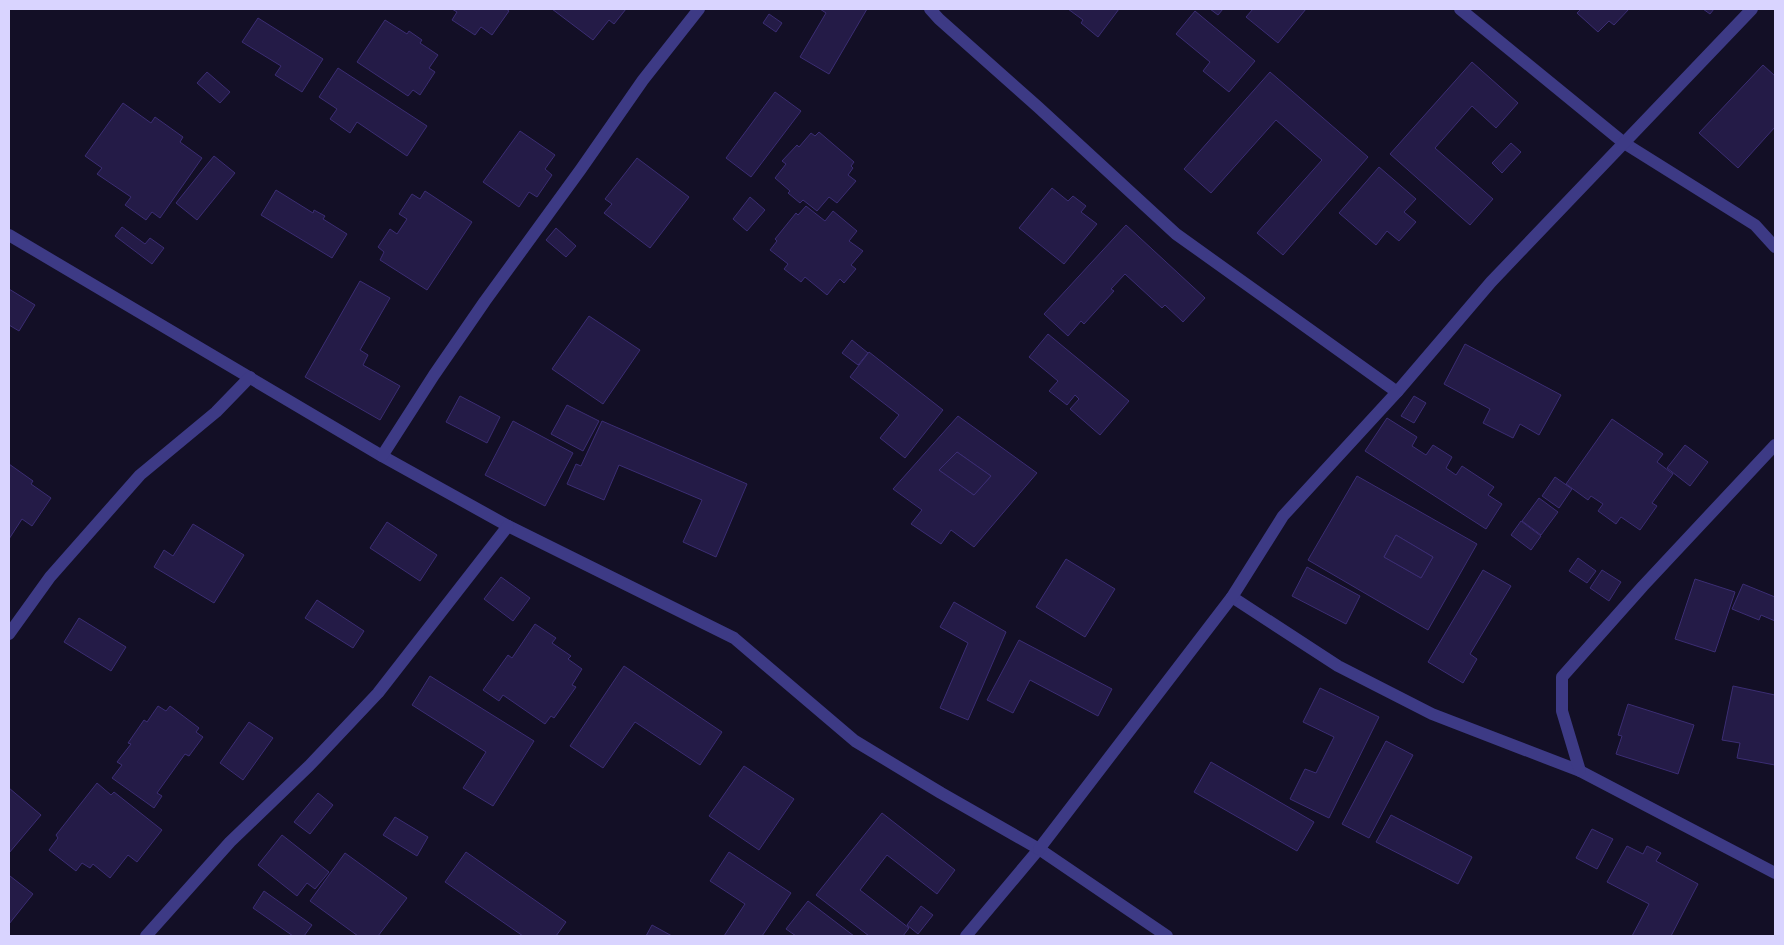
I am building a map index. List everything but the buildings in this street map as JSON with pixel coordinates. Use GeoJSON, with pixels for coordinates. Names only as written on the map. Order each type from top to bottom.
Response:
{"type":"FeatureCollection","features":[{"type":"Feature","properties":{"kind":"street"},"geometry":{"type":"LineString","coordinates":[[382,456],[434,375],[485,301],[644,80],[699,9]]}},
{"type":"Feature","properties":{"kind":"street"},"geometry":{"type":"LineString","coordinates":[[930,9],[939,20],[1038,107],[1176,234],[1397,392]]}},
{"type":"Feature","properties":{"kind":"street"},"geometry":{"type":"LineString","coordinates":[[1460,9],[1624,143],[1755,225],[1775,247]]}},
{"type":"Feature","properties":{"kind":"street"},"geometry":{"type":"LineString","coordinates":[[966,936],[1039,849],[1232,597],[1283,516],[1397,392],[1491,282],[1752,9]]}},
{"type":"Feature","properties":{"kind":"street"},"geometry":{"type":"LineString","coordinates":[[9,235],[382,456],[508,526],[734,638],[854,740],[1039,849],[1167,936]]}},
{"type":"Feature","properties":{"kind":"street"},"geometry":{"type":"LineString","coordinates":[[9,634],[50,577],[140,476],[216,412],[250,377]]}},
{"type":"Feature","properties":{"kind":"street"},"geometry":{"type":"LineString","coordinates":[[1580,771],[1562,711],[1562,677],[1643,586],[1775,445]]}},
{"type":"Feature","properties":{"kind":"street"},"geometry":{"type":"LineString","coordinates":[[146,936],[230,842],[309,766],[378,693],[508,526]]}},
{"type":"Feature","properties":{"kind":"street"},"geometry":{"type":"LineString","coordinates":[[1232,597],[1338,666],[1432,714],[1580,771],[1775,873]]}}]}
